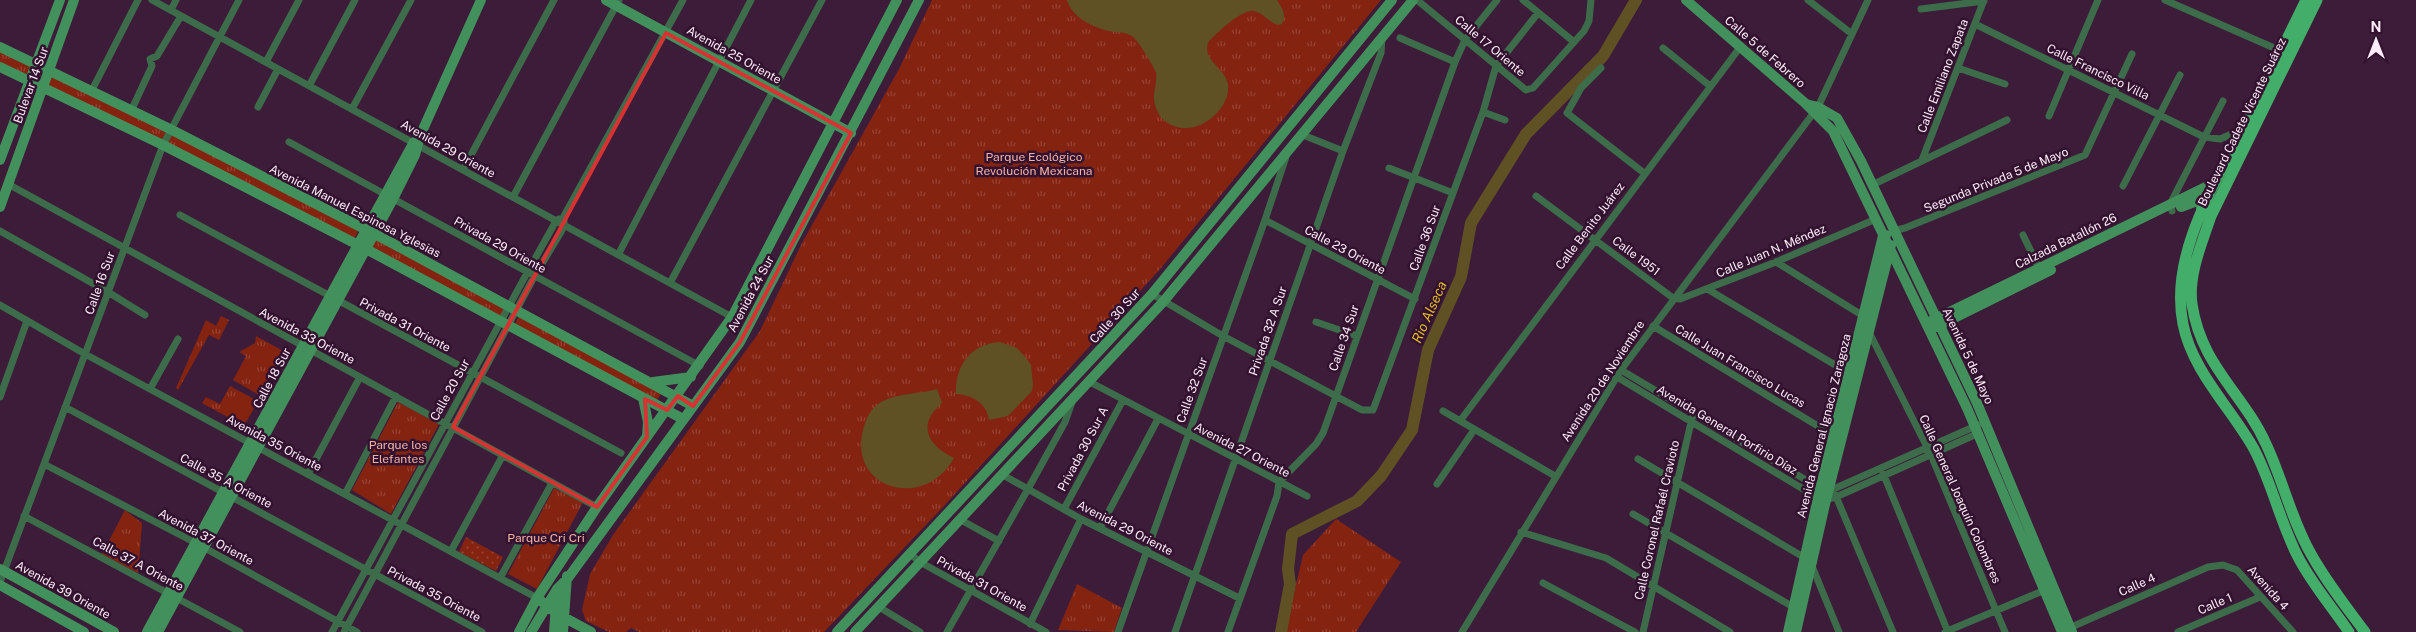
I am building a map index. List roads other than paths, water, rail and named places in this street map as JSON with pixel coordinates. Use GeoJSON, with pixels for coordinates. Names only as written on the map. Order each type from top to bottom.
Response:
{"type":"FeatureCollection","features":[{"type":"Feature","properties":{"kind":"main road","name":"Bulevar 14 Sur"},"geometry":{"type":"LineString","coordinates":[[0,160],[37,66],[60,0]]}},
{"type":"Feature","properties":{"kind":"main road","name":"Bulevar 14 Sur"},"geometry":{"type":"LineString","coordinates":[[0,207],[74,0]]}},
{"type":"Feature","properties":{"kind":"main road","name":"Calle 18 Sur"},"geometry":{"type":"LineString","coordinates":[[148,632],[173,595],[389,197],[417,141],[481,0]]}},
{"type":"Feature","properties":{"kind":"main road","name":"Avenida 25 Oriente"},"geometry":{"type":"LineString","coordinates":[[606,0],[618,3],[666,33],[850,133]]}},
{"type":"Feature","properties":{"kind":"main road","name":"Avenida 24 Sur"},"geometry":{"type":"LineString","coordinates":[[519,632],[554,572],[597,507],[700,366],[732,318],[897,0]]}},
{"type":"Feature","properties":{"kind":"main road","name":"Avenida 24 Sur"},"geometry":{"type":"LineString","coordinates":[[531,632],[557,589],[568,578],[694,406],[748,327],[919,0]]}},
{"type":"Feature","properties":{"kind":"main road","name":"Calle 30 Sur"},"geometry":{"type":"LineString","coordinates":[[837,632],[1152,294],[1392,0]]}},
{"type":"Feature","properties":{"kind":"main road","name":"Calle 30 Sur"},"geometry":{"type":"LineString","coordinates":[[855,632],[1163,302],[1413,0]]}},
{"type":"Feature","properties":{"kind":"main road","name":"Calle 5 de Febrero"},"geometry":{"type":"LineString","coordinates":[[1686,0],[1741,46],[1805,104],[1816,109]]}},
{"type":"Feature","properties":{"kind":"main road","name":"Boulevard Cadete Vicente Suárez"},"geometry":{"type":"LineString","coordinates":[[2306,0],[2201,215],[2187,253],[2180,300],[2183,325],[2189,346],[2202,371],[2255,451],[2298,557],[2350,632]]}},
{"type":"Feature","properties":{"kind":"main road","name":"Boulevard Cadete Vicente Suárez"},"geometry":{"type":"LineString","coordinates":[[2317,0],[2211,216],[2199,253],[2192,303],[2198,331],[2211,361],[2252,419],[2266,444],[2310,553],[2365,632]]}},
{"type":"Feature","properties":{"kind":"main road","name":"Avenida Manuel Espinosa Yglesias"},"geometry":{"type":"LineString","coordinates":[[0,46],[370,232],[694,406]]}},
{"type":"Feature","properties":{"kind":"main road"},"geometry":{"type":"LineString","coordinates":[[0,67],[163,145],[362,247],[504,325],[683,419]]}},
{"type":"Feature","properties":{"kind":"main road","name":"Avenida 5 de Mayo"},"geometry":{"type":"LineString","coordinates":[[1816,109],[1837,118],[1843,126],[1872,185],[1980,427],[2067,631]]}},
{"type":"Feature","properties":{"kind":"main road","name":"Avenida 5 de Mayo"},"geometry":{"type":"LineString","coordinates":[[1816,109],[1832,131],[1889,247],[1934,324]]}},
{"type":"Feature","properties":{"kind":"main road"},"geometry":{"type":"LineString","coordinates":[[0,160],[14,166]]}},
{"type":"Feature","properties":{"kind":"main road","name":"Calzada Batallón 26"},"geometry":{"type":"LineString","coordinates":[[1934,324],[2171,208],[2216,182]]}},
{"type":"Feature","properties":{"kind":"main road","name":"Calzada Batallón 26"},"geometry":{"type":"LineString","coordinates":[[2171,208],[2194,201],[2201,205],[2201,215]]}},
{"type":"Feature","properties":{"kind":"main road"},"geometry":{"type":"LineString","coordinates":[[1884,236],[1895,234]]}},
{"type":"Feature","properties":{"kind":"main road","name":"Avenida General Ignacio Zaragoza"},"geometry":{"type":"LineString","coordinates":[[1788,632],[1797,609],[1827,494],[1838,438],[1867,324],[1889,247],[1895,234]]}},
{"type":"Feature","properties":{"kind":"main road","name":"Avenida General Ignacio Zaragoza"},"geometry":{"type":"LineString","coordinates":[[1867,324],[1884,236]]}},
{"type":"Feature","properties":{"kind":"main road"},"geometry":{"type":"LineString","coordinates":[[652,382],[691,376]]}},
{"type":"Feature","properties":{"kind":"main road"},"geometry":{"type":"LineString","coordinates":[[643,398],[648,422],[647,437]]}},
{"type":"Feature","properties":{"kind":"main road","name":"Avenida 5 de Mayo"},"geometry":{"type":"LineString","coordinates":[[1980,427],[2045,590],[2067,631]]}},
{"type":"Feature","properties":{"kind":"main road"},"geometry":{"type":"LineString","coordinates":[[554,632],[560,616],[568,578],[563,559]]}},
{"type":"Feature","properties":{"kind":"main road","name":"Avenida 39 Oriente"},"geometry":{"type":"LineString","coordinates":[[2,570],[114,632]]}},
{"type":"Feature","properties":{"kind":"main road"},"geometry":{"type":"LineString","coordinates":[[554,572],[563,632]]}},
{"type":"Feature","properties":{"kind":"main road"},"geometry":{"type":"LineString","coordinates":[[0,584],[84,632]]}},
{"type":"Feature","properties":{"kind":"main road","name":"Calle 18 Sur"},"geometry":{"type":"LineString","coordinates":[[158,632],[173,595]]}},
{"type":"Feature","properties":{"kind":"main road"},"geometry":{"type":"LineString","coordinates":[[538,598],[560,616],[591,632]]}},
{"type":"Feature","properties":{"kind":"main road","name":"Avenida General Ignacio Zaragoza"},"geometry":{"type":"LineString","coordinates":[[1796,632],[1797,609]]}},
{"type":"Feature","properties":{"kind":"street"},"geometry":{"type":"LineString","coordinates":[[91,92],[138,0]]}},
{"type":"Feature","properties":{"kind":"street","name":"Avenida 29 Oriente"},"geometry":{"type":"LineString","coordinates":[[152,0],[352,109],[417,141],[464,170],[732,318]]}},
{"type":"Feature","properties":{"kind":"street"},"geometry":{"type":"LineString","coordinates":[[171,10],[176,0]]}},
{"type":"Feature","properties":{"kind":"street","name":"Calle 16 Sur"},"geometry":{"type":"LineString","coordinates":[[0,584],[2,570],[44,464],[163,145],[239,0]]}},
{"type":"Feature","properties":{"kind":"street"},"geometry":{"type":"LineString","coordinates":[[266,62],[299,0]]}},
{"type":"Feature","properties":{"kind":"street"},"geometry":{"type":"LineString","coordinates":[[309,86],[356,0]]}},
{"type":"Feature","properties":{"kind":"street"},"geometry":{"type":"LineString","coordinates":[[352,109],[411,0]]}},
{"type":"Feature","properties":{"kind":"street"},"geometry":{"type":"LineString","coordinates":[[464,170],[554,0]]}},
{"type":"Feature","properties":{"kind":"street","name":"Calle 20 Sur"},"geometry":{"type":"LineString","coordinates":[[346,629],[480,378],[527,273],[556,221],[564,216],[683,0]]}},
{"type":"Feature","properties":{"kind":"street"},"geometry":{"type":"LineString","coordinates":[[618,255],[751,0]]}},
{"type":"Feature","properties":{"kind":"street"},"geometry":{"type":"LineString","coordinates":[[670,283],[822,0]]}},
{"type":"Feature","properties":{"kind":"street","name":"Calle 17 Oriente"},"geometry":{"type":"LineString","coordinates":[[1417,0],[1526,90],[1533,88],[1574,42]]}},
{"type":"Feature","properties":{"kind":"street","name":"Calle 34 Sur"},"geometry":{"type":"LineString","coordinates":[[1279,482],[1316,444],[1336,396],[1455,62],[1465,40],[1498,0]]}},
{"type":"Feature","properties":{"kind":"street"},"geometry":{"type":"LineString","coordinates":[[1523,0],[1574,42],[1588,26],[1591,0]]}},
{"type":"Feature","properties":{"kind":"street"},"geometry":{"type":"LineString","coordinates":[[1808,0],[1852,34]]}},
{"type":"Feature","properties":{"kind":"street","name":"Avenida 20 de Noviembre"},"geometry":{"type":"LineString","coordinates":[[1462,632],[1555,476],[1619,374],[1673,298],[1816,109],[1868,0]]}},
{"type":"Feature","properties":{"kind":"street"},"geometry":{"type":"LineString","coordinates":[[1921,9],[1984,0]]}},
{"type":"Feature","properties":{"kind":"street","name":"Calle Emiliano Zapata"},"geometry":{"type":"LineString","coordinates":[[1922,160],[1984,0]]}},
{"type":"Feature","properties":{"kind":"street"},"geometry":{"type":"LineString","coordinates":[[2049,116],[2098,0]]}},
{"type":"Feature","properties":{"kind":"street"},"geometry":{"type":"LineString","coordinates":[[2165,0],[2281,51]]}},
{"type":"Feature","properties":{"kind":"street"},"geometry":{"type":"LineString","coordinates":[[513,197],[618,3]]}},
{"type":"Feature","properties":{"kind":"street"},"geometry":{"type":"LineString","coordinates":[[1496,66],[1538,13]]}},
{"type":"Feature","properties":{"kind":"street"},"geometry":{"type":"LineString","coordinates":[[131,111],[152,66],[157,66],[160,62],[157,56],[181,16]]}},
{"type":"Feature","properties":{"kind":"street","name":"Calle Francisco Villa"},"geometry":{"type":"LineString","coordinates":[[1975,24],[2204,137],[2220,139],[2243,128]]}},
{"type":"Feature","properties":{"kind":"street","name":"Privada 32 A Sur"},"geometry":{"type":"LineString","coordinates":[[1175,632],[1343,151],[1381,53],[1382,38]]}},
{"type":"Feature","properties":{"kind":"street"},"geometry":{"type":"LineString","coordinates":[[1400,38],[1455,62]]}},
{"type":"Feature","properties":{"kind":"street","name":"Calle Benito Juárez"},"geometry":{"type":"LineString","coordinates":[[1460,421],[1741,46]]}},
{"type":"Feature","properties":{"kind":"street"},"geometry":{"type":"LineString","coordinates":[[1663,48],[1710,86]]}},
{"type":"Feature","properties":{"kind":"street","name":"Segunda Privada 5 de Mayo"},"geometry":{"type":"LineString","coordinates":[[1895,234],[1905,228],[2080,158],[2088,151],[2113,92],[2132,54]]}},
{"type":"Feature","properties":{"kind":"street","name":"Calle 36 Sur"},"geometry":{"type":"LineString","coordinates":[[1336,396],[1367,412],[1372,410],[1375,405],[1482,112],[1496,66]]}},
{"type":"Feature","properties":{"kind":"street"},"geometry":{"type":"LineString","coordinates":[[1601,68],[1581,88],[1567,113],[1644,173]]}},
{"type":"Feature","properties":{"kind":"street"},"geometry":{"type":"LineString","coordinates":[[1958,68],[2006,84]]}},
{"type":"Feature","properties":{"kind":"street"},"geometry":{"type":"LineString","coordinates":[[258,107],[278,69]]}},
{"type":"Feature","properties":{"kind":"street"},"geometry":{"type":"LineString","coordinates":[[2123,186],[2180,75]]}},
{"type":"Feature","properties":{"kind":"street"},"geometry":{"type":"LineString","coordinates":[[2171,208],[2222,101]]}},
{"type":"Feature","properties":{"kind":"street"},"geometry":{"type":"LineString","coordinates":[[1482,112],[1505,120]]}},
{"type":"Feature","properties":{"kind":"street"},"geometry":{"type":"LineString","coordinates":[[1872,185],[2007,120]]}},
{"type":"Feature","properties":{"kind":"street"},"geometry":{"type":"LineString","coordinates":[[1303,135],[1343,151]]}},
{"type":"Feature","properties":{"kind":"street","name":"Privada 29 Oriente"},"geometry":{"type":"LineString","coordinates":[[290,142],[700,366]]}},
{"type":"Feature","properties":{"kind":"street","name":"Calle 32 Sur"},"geometry":{"type":"LineString","coordinates":[[1118,632],[1266,220],[1287,154]]}},
{"type":"Feature","properties":{"kind":"street"},"geometry":{"type":"LineString","coordinates":[[1389,168],[1453,193]]}},
{"type":"Feature","properties":{"kind":"street","name":"Avenida 33 Oriente"},"geometry":{"type":"LineString","coordinates":[[8,184],[597,507]]}},
{"type":"Feature","properties":{"kind":"street","name":"Calle 1951"},"geometry":{"type":"LineString","coordinates":[[1536,196],[1673,298]]}},
{"type":"Feature","properties":{"kind":"street","name":"Privada 31 Oriente"},"geometry":{"type":"LineString","coordinates":[[180,215],[621,453]]}},
{"type":"Feature","properties":{"kind":"street","name":"Calle 20 Sur"},"geometry":{"type":"LineString","coordinates":[[512,308],[534,277],[564,225],[564,216]]}},
{"type":"Feature","properties":{"kind":"street","name":"Calle Juan N. Méndez"},"geometry":{"type":"LineString","coordinates":[[1673,298],[1688,298],[1876,219]]}},
{"type":"Feature","properties":{"kind":"street","name":"Calle 23 Oriente"},"geometry":{"type":"LineString","coordinates":[[1266,220],[1415,299]]}},
{"type":"Feature","properties":{"kind":"street"},"geometry":{"type":"LineString","coordinates":[[0,231],[145,315]]}},
{"type":"Feature","properties":{"kind":"street"},"geometry":{"type":"LineString","coordinates":[[2023,235],[2041,272]]}},
{"type":"Feature","properties":{"kind":"street"},"geometry":{"type":"LineString","coordinates":[[1776,262],[1867,324]]}},
{"type":"Feature","properties":{"kind":"street"},"geometry":{"type":"LineString","coordinates":[[1708,290],[1854,377]]}},
{"type":"Feature","properties":{"kind":"street"},"geometry":{"type":"LineString","coordinates":[[1152,294],[1223,336],[1336,396]]}},
{"type":"Feature","properties":{"kind":"street","name":"Avenida 35 Oriente"},"geometry":{"type":"LineString","coordinates":[[0,306],[85,354],[538,598]]}},
{"type":"Feature","properties":{"kind":"street"},"geometry":{"type":"LineString","coordinates":[[0,397],[27,322]]}},
{"type":"Feature","properties":{"kind":"street"},"geometry":{"type":"LineString","coordinates":[[1316,322],[1357,336]]}},
{"type":"Feature","properties":{"kind":"street","name":"Calle General Joaquín Colombres"},"geometry":{"type":"LineString","coordinates":[[1867,324],[1930,451],[2005,632]]}},
{"type":"Feature","properties":{"kind":"street","name":"Calle 20 Sur"},"geometry":{"type":"LineString","coordinates":[[332,632],[472,373],[504,325]]}},
{"type":"Feature","properties":{"kind":"street","name":"Calle Juan Francisco Lucas"},"geometry":{"type":"LineString","coordinates":[[1653,326],[1838,438]]}},
{"type":"Feature","properties":{"kind":"street"},"geometry":{"type":"LineString","coordinates":[[150,389],[178,340]]}},
{"type":"Feature","properties":{"kind":"street","name":"Avenida General Porfirio Díaz"},"geometry":{"type":"LineString","coordinates":[[1619,374],[1693,413],[1827,494]]}},
{"type":"Feature","properties":{"kind":"street","name":"Avenida General Porfirio Díaz"},"geometry":{"type":"LineString","coordinates":[[1619,374],[1691,422],[1827,494]]}},
{"type":"Feature","properties":{"kind":"street"},"geometry":{"type":"LineString","coordinates":[[308,474],[360,377]]}},
{"type":"Feature","properties":{"kind":"street","name":"Avenida 27 Oriente"},"geometry":{"type":"LineString","coordinates":[[1088,381],[1307,496]]}},
{"type":"Feature","properties":{"kind":"street"},"geometry":{"type":"LineString","coordinates":[[345,494],[396,396]]}},
{"type":"Feature","properties":{"kind":"street","name":"Calle 30 Sur"},"geometry":{"type":"LineString","coordinates":[[947,632],[1028,490],[1069,413],[1072,399]]}},
{"type":"Feature","properties":{"kind":"street","name":"Privada 30 Sur A"},"geometry":{"type":"LineString","coordinates":[[1064,509],[1123,400]]}},
{"type":"Feature","properties":{"kind":"street","name":"Calle 35 A Oriente"},"geometry":{"type":"LineString","coordinates":[[65,407],[375,575]]}},
{"type":"Feature","properties":{"kind":"street"},"geometry":{"type":"LineString","coordinates":[[1443,411],[1555,476]]}},
{"type":"Feature","properties":{"kind":"street","name":"Calle Coronel Rafaél Cravioto"},"geometry":{"type":"LineString","coordinates":[[1643,632],[1693,413]]}},
{"type":"Feature","properties":{"kind":"street"},"geometry":{"type":"LineString","coordinates":[[1100,528],[1158,419]]}},
{"type":"Feature","properties":{"kind":"street"},"geometry":{"type":"LineString","coordinates":[[1893,632],[1827,494],[1883,472],[1980,427]]}},
{"type":"Feature","properties":{"kind":"street"},"geometry":{"type":"LineString","coordinates":[[1437,484],[1474,430]]}},
{"type":"Feature","properties":{"kind":"street"},"geometry":{"type":"LineString","coordinates":[[451,551],[503,455]]}},
{"type":"Feature","properties":{"kind":"street"},"geometry":{"type":"LineString","coordinates":[[1638,459],[1809,562],[1839,632]]}},
{"type":"Feature","properties":{"kind":"street","name":"Avenida 37 Oriente"},"geometry":{"type":"LineString","coordinates":[[44,464],[200,546],[337,622],[346,629],[357,632]]}},
{"type":"Feature","properties":{"kind":"street"},"geometry":{"type":"LineString","coordinates":[[1883,472],[1946,632],[2045,590]]}},
{"type":"Feature","properties":{"kind":"street","name":"Avenida 29 Oriente"},"geometry":{"type":"LineString","coordinates":[[1003,475],[1081,519],[1239,598]]}},
{"type":"Feature","properties":{"kind":"street"},"geometry":{"type":"LineString","coordinates":[[500,578],[552,482]]}},
{"type":"Feature","properties":{"kind":"street"},"geometry":{"type":"LineString","coordinates":[[1228,632],[1277,496],[1279,482]]}},
{"type":"Feature","properties":{"kind":"street"},"geometry":{"type":"LineString","coordinates":[[1633,514],[1797,609]]}},
{"type":"Feature","properties":{"kind":"street","name":"Calle 37 A Oriente"},"geometry":{"type":"LineString","coordinates":[[24,516],[240,632]]}},
{"type":"Feature","properties":{"kind":"street"},"geometry":{"type":"LineString","coordinates":[[1030,624],[1081,519]]}},
{"type":"Feature","properties":{"kind":"street"},"geometry":{"type":"LineString","coordinates":[[961,520],[999,541]]}},
{"type":"Feature","properties":{"kind":"street"},"geometry":{"type":"LineString","coordinates":[[1521,532],[1598,554],[1730,632]]}},
{"type":"Feature","properties":{"kind":"street","name":"Privada 31 Oriente"},"geometry":{"type":"LineString","coordinates":[[909,553],[920,562],[1046,632]]}},
{"type":"Feature","properties":{"kind":"street","name":"Calle 4"},"geometry":{"type":"LineString","coordinates":[[2067,631],[2208,567],[2223,565]]}},
{"type":"Feature","properties":{"kind":"street","name":"Avenida 4"},"geometry":{"type":"LineString","coordinates":[[2223,565],[2237,570],[2293,632]]}},
{"type":"Feature","properties":{"kind":"street","name":"Privada 35 Oriente"},"geometry":{"type":"LineString","coordinates":[[375,575],[482,632]]}},
{"type":"Feature","properties":{"kind":"street"},"geometry":{"type":"LineString","coordinates":[[1542,583],[1587,605],[1635,632]]}},
{"type":"Feature","properties":{"kind":"street","name":"Calle 1"},"geometry":{"type":"LineString","coordinates":[[2178,632],[2260,597]]}},
{"type":"Feature","properties":{"kind":"street"},"geometry":{"type":"LineString","coordinates":[[879,607],[920,632]]}},
{"type":"Feature","properties":{"kind":"waterway","name":"Rio Alseca"},"geometry":{"type":"LineString","coordinates":[[1281,632],[1290,584],[1288,569],[1292,534],[1357,501],[1381,476],[1412,430],[1428,350],[1461,277],[1471,223],[1526,134],[1603,56],[1636,0]]}},
{"type":"Feature","properties":{"kind":"park label","name":"Parque Ecológico Revolución Mexicana"},"geometry":{"type":"Point","coordinates":[1034,164]}},
{"type":"Feature","properties":{"kind":"park label","name":"Parque los Elefantes"},"geometry":{"type":"Point","coordinates":[398,452]}},
{"type":"Feature","properties":{"kind":"park label","name":"Parque Cri Cri"},"geometry":{"type":"Point","coordinates":[546,538]}}]}
